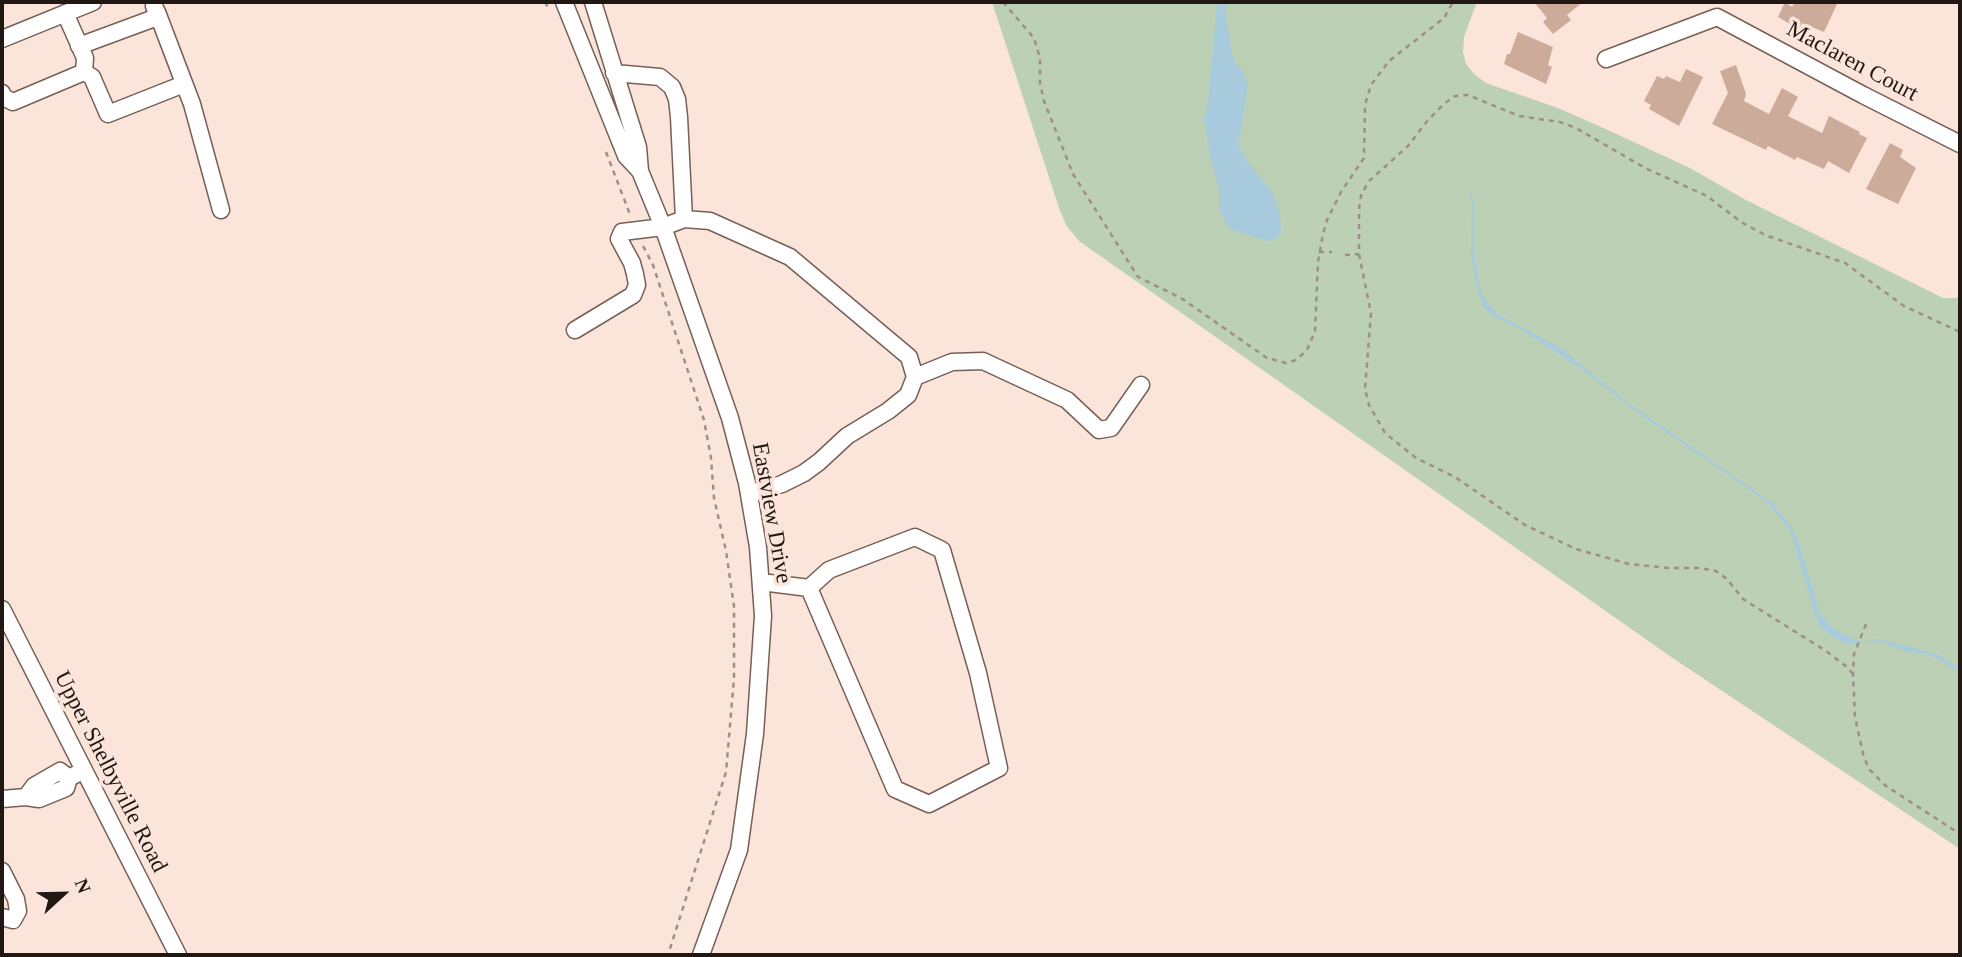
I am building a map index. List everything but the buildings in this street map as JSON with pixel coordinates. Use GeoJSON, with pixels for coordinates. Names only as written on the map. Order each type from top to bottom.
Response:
{"type":"FeatureCollection","features":[{"type":"Feature","properties":{"kind":"street"},"geometry":{"type":"LineString","coordinates":[[2,39],[93,2]]}},
{"type":"Feature","properties":{"kind":"street","name":"Eastview Drive"},"geometry":{"type":"LineString","coordinates":[[564,2],[626,156],[640,171]]}},
{"type":"Feature","properties":{"kind":"street","name":"Eastview Drive"},"geometry":{"type":"LineString","coordinates":[[593,2],[638,148],[640,171],[663,227],[730,418],[758,547],[763,616],[755,734],[739,850],[701,955]]}},
{"type":"Feature","properties":{"kind":"street"},"geometry":{"type":"LineString","coordinates":[[79,47],[152,19],[154,7]]}},
{"type":"Feature","properties":{"kind":"street"},"geometry":{"type":"LineString","coordinates":[[154,7],[184,85],[221,210]]}},
{"type":"Feature","properties":{"kind":"street"},"geometry":{"type":"LineString","coordinates":[[65,13],[85,58],[84,72]]}},
{"type":"Feature","properties":{"kind":"street","name":"Maclaren Court"},"geometry":{"type":"LineString","coordinates":[[1606,59],[1717,17],[1960,144]]}},
{"type":"Feature","properties":{"kind":"street"},"geometry":{"type":"LineString","coordinates":[[84,72],[92,77],[108,114],[184,85]]}},
{"type":"Feature","properties":{"kind":"street"},"geometry":{"type":"LineString","coordinates":[[2,93],[3,97],[13,102],[84,72]]}},
{"type":"Feature","properties":{"kind":"street"},"geometry":{"type":"LineString","coordinates":[[614,73],[660,77],[672,87],[677,99],[679,117],[684,219]]}},
{"type":"Feature","properties":{"kind":"street"},"geometry":{"type":"LineString","coordinates":[[575,330],[633,295],[636,285],[632,263],[619,239],[622,232],[663,227],[684,219],[710,221],[790,257],[909,357],[915,377],[908,396],[846,436],[819,462],[782,484],[748,495]]}},
{"type":"Feature","properties":{"kind":"street"},"geometry":{"type":"LineString","coordinates":[[915,377],[951,362],[983,361],[1067,400],[1099,430],[1111,428],[1141,385]]}},
{"type":"Feature","properties":{"kind":"street"},"geometry":{"type":"LineString","coordinates":[[761,582],[808,588],[829,570],[915,537],[942,550],[978,673],[999,768],[929,804],[895,789],[808,588]]}},
{"type":"Feature","properties":{"kind":"street","name":"Upper Shelbyville Road"},"geometry":{"type":"LineString","coordinates":[[2,609],[76,774],[178,955]]}},
{"type":"Feature","properties":{"kind":"street"},"geometry":{"type":"LineString","coordinates":[[2,799],[26,797],[34,786],[60,771],[76,774]]}},
{"type":"Feature","properties":{"kind":"street"},"geometry":{"type":"LineString","coordinates":[[2,871],[16,899],[18,911],[13,920],[2,917]]}},
{"type":"Feature","properties":{"kind":"path"},"geometry":{"type":"LineString","coordinates":[[545,2],[551,13]]}},
{"type":"Feature","properties":{"kind":"path"},"geometry":{"type":"LineString","coordinates":[[1003,2],[1034,38],[1040,58],[1040,83],[1044,101],[1073,174],[1138,277],[1181,298],[1278,363],[1290,363],[1307,350],[1315,331],[1320,253],[1333,207],[1364,158],[1365,105],[1371,85],[1389,61],[1444,18],[1453,2]]}},
{"type":"Feature","properties":{"kind":"path"},"geometry":{"type":"LineString","coordinates":[[1853,674],[1826,651],[1742,598],[1727,579],[1716,571],[1629,564],[1576,549],[1525,525],[1455,477],[1402,448],[1385,433],[1369,405],[1365,389],[1371,313],[1359,254],[1361,196],[1368,182],[1408,146],[1445,103],[1455,96],[1468,95],[1519,116],[1560,122],[1576,128],[1645,168],[1707,196],[1754,230],[1845,263],[1904,306],[1960,332]]}},
{"type":"Feature","properties":{"kind":"path"},"geometry":{"type":"LineString","coordinates":[[604,145],[636,229],[653,265],[704,420],[711,458],[713,498],[726,551],[734,606],[734,678],[726,772],[668,955]]}},
{"type":"Feature","properties":{"kind":"path"},"geometry":{"type":"LineString","coordinates":[[1320,253],[1332,252]]}},
{"type":"Feature","properties":{"kind":"path"},"geometry":{"type":"LineString","coordinates":[[1345,255],[1359,254]]}},
{"type":"Feature","properties":{"kind":"path"},"geometry":{"type":"LineString","coordinates":[[1866,624],[1854,654],[1853,674],[1859,741],[1870,769],[1903,799],[1960,834]]}},
{"type":"Feature","properties":{"kind":"green space"},"geometry":{"type":"Polygon","coordinates":[[[992,2],[1477,2],[1464,37],[1463,52],[1466,64],[1486,83],[1558,108],[1601,127],[1690,168],[1744,199],[1943,298],[1960,298],[1960,849],[1674,659],[1079,241],[1066,225],[1059,208],[992,2]]]}},
{"type":"Feature","properties":{"kind":"water"},"geometry":{"type":"Polygon","coordinates":[[[1217,2],[1228,2],[1225,10],[1232,54],[1248,85],[1239,144],[1244,157],[1273,193],[1280,215],[1281,233],[1275,240],[1268,241],[1238,232],[1227,225],[1219,209],[1219,189],[1204,119],[1208,104],[1217,2]]]}},
{"type":"Feature","properties":{"kind":"water"},"geometry":{"type":"Polygon","coordinates":[[[1469,185],[1473,200],[1474,250],[1479,285],[1483,297],[1497,314],[1559,347],[1631,405],[1771,502],[1793,529],[1820,614],[1832,628],[1864,642],[1878,639],[1937,654],[1960,669],[1960,672],[1929,654],[1908,652],[1880,642],[1846,643],[1833,637],[1819,624],[1790,530],[1766,501],[1637,412],[1576,365],[1523,331],[1492,315],[1484,307],[1479,295],[1471,256],[1472,204],[1469,185]]]}}]}
